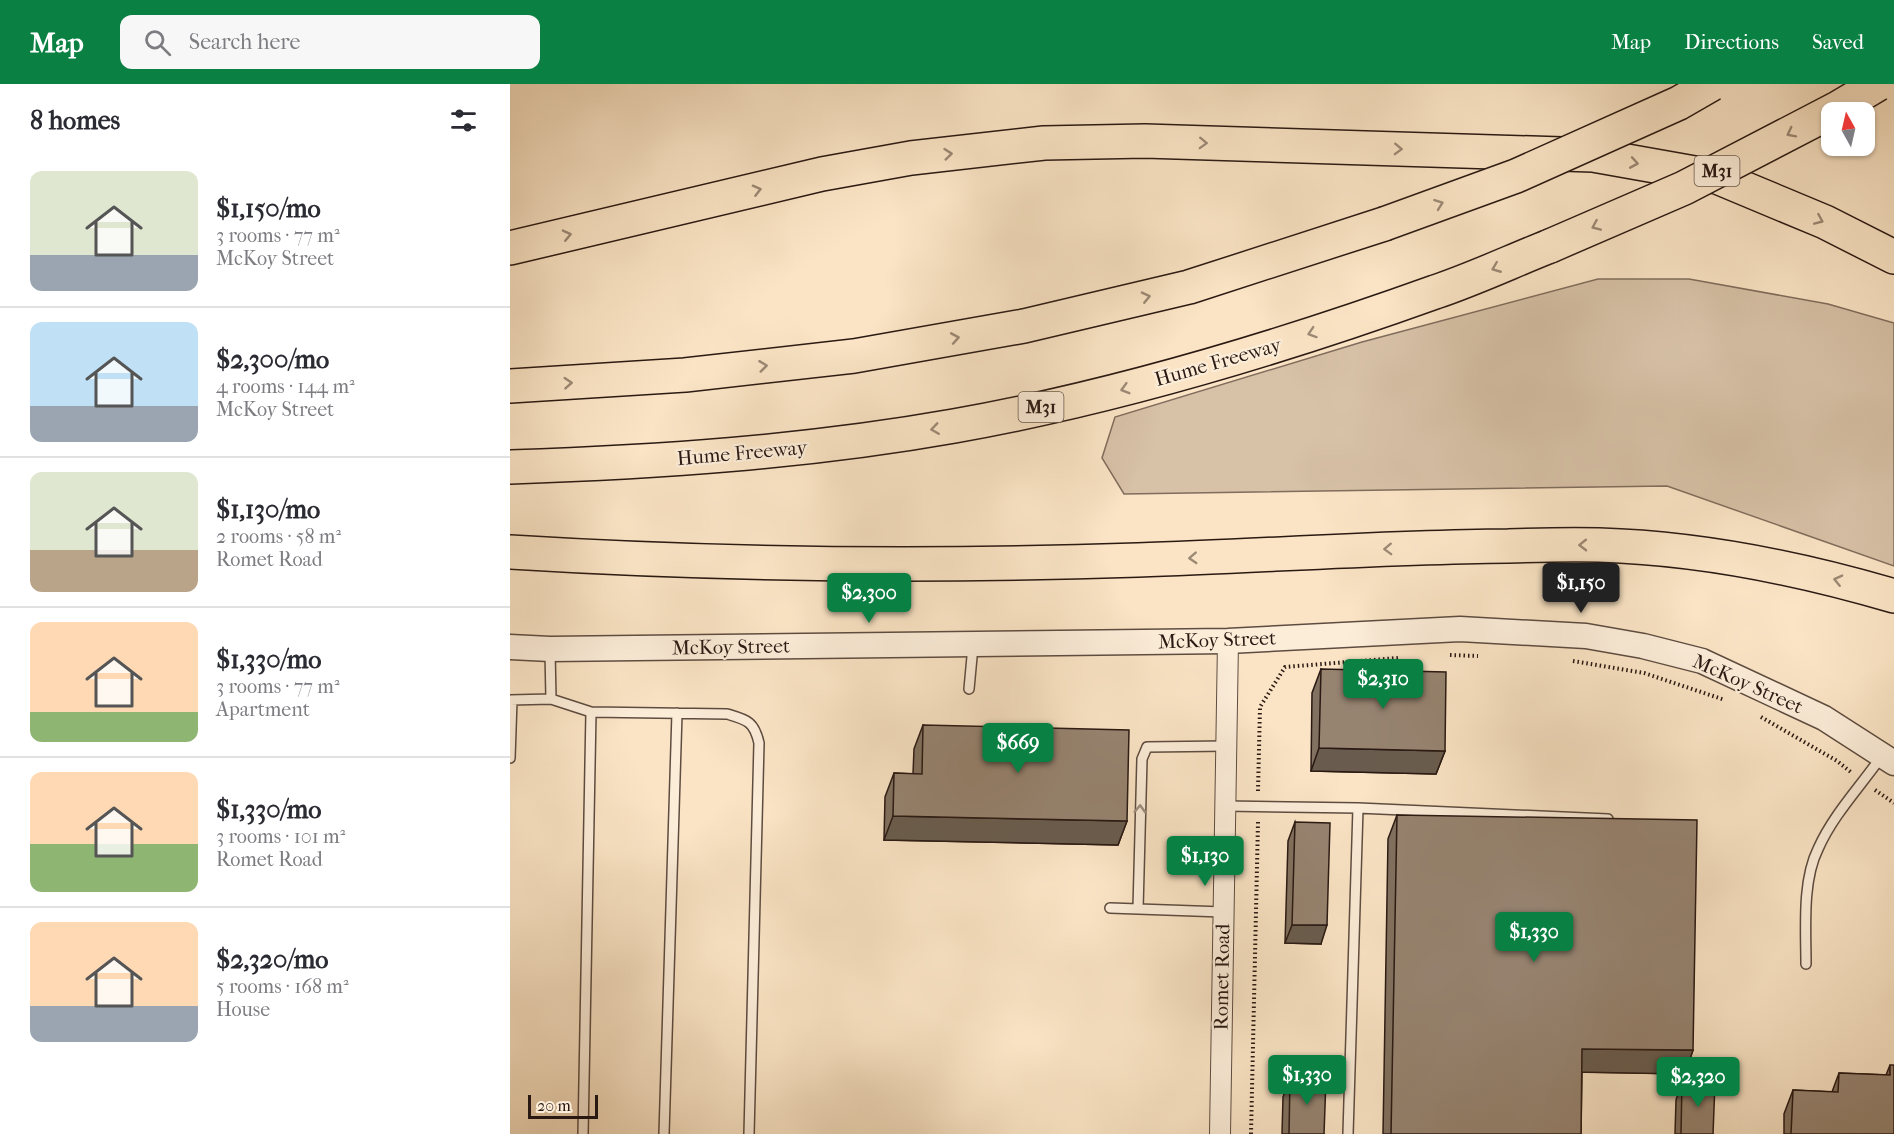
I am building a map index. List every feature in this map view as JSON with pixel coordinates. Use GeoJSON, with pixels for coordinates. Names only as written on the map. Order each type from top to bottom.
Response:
{"type":"FeatureCollection","features":[{"type":"Feature","properties":{"kind":"highway"},"geometry":{"type":"LineString","coordinates":[[510,386],[685,375],[831,358],[1024,326],[1189,287],[1384,224],[1516,176],[1679,103],[1713,84]]}},
{"type":"Feature","properties":{"kind":"highway","name":"Hume Freeway"},"geometry":{"type":"LineString","coordinates":[[510,467],[620,463],[788,450],[954,426],[1117,391],[1279,344],[1437,292],[1684,188],[1838,108],[1878,84]]}},
{"type":"Feature","properties":{"kind":"highway"},"geometry":{"type":"LineString","coordinates":[[510,248],[822,174],[911,158],[1044,143],[1144,141],[1593,155],[1717,177],[1825,222],[1894,257]]}},
{"type":"Feature","properties":{"kind":"highway"},"geometry":{"type":"LineString","coordinates":[[510,552],[613,559],[797,564],[956,564],[1139,560],[1469,546],[1600,545],[1720,556],[1841,580],[1894,596]]}},
{"type":"Feature","properties":{"kind":"street","name":"McKoy Street"},"geometry":{"type":"LineString","coordinates":[[510,647],[550,649],[1228,640],[1460,629],[1586,636],[1702,661],[1824,718],[1888,759]]}},
{"type":"Feature","properties":{"kind":"street","name":"Romet Road"},"geometry":{"type":"LineString","coordinates":[[1220,1134],[1228,640]]}},
{"type":"Feature","properties":{"kind":"lane"},"geometry":{"type":"LineString","coordinates":[[969,689],[973,644]]}},
{"type":"Feature","properties":{"kind":"lane"},"geometry":{"type":"LineString","coordinates":[[550,649],[550,699]]}},
{"type":"Feature","properties":{"kind":"lane"},"geometry":{"type":"LineString","coordinates":[[510,758],[511,700],[550,699],[591,712],[727,714],[742,718],[755,728],[759,743],[749,1134]]}},
{"type":"Feature","properties":{"kind":"lane"},"geometry":{"type":"LineString","coordinates":[[583,1134],[591,712]]}},
{"type":"Feature","properties":{"kind":"lane"},"geometry":{"type":"LineString","coordinates":[[664,1134],[677,713]]}},
{"type":"Feature","properties":{"kind":"lane"},"geometry":{"type":"LineString","coordinates":[[1138,909],[1142,759],[1147,747],[1227,746]]}},
{"type":"Feature","properties":{"kind":"lane"},"geometry":{"type":"LineString","coordinates":[[1806,964],[1808,887],[1816,851],[1832,824],[1864,782],[1888,759]]}},
{"type":"Feature","properties":{"kind":"lane"},"geometry":{"type":"LineString","coordinates":[[1226,806],[1358,808],[1620,819]]}},
{"type":"Feature","properties":{"kind":"lane"},"geometry":{"type":"LineString","coordinates":[[1348,1134],[1358,808]]}},
{"type":"Feature","properties":{"kind":"lane"},"geometry":{"type":"LineString","coordinates":[[1110,908],[1223,912]]}},
{"type":"Feature","properties":{"kind":"path"},"geometry":{"type":"LineString","coordinates":[[1440,655],[1487,656]]}},
{"type":"Feature","properties":{"kind":"path"},"geometry":{"type":"LineString","coordinates":[[1251,1134],[1260,707],[1286,667],[1406,657]]}},
{"type":"Feature","properties":{"kind":"path"},"geometry":{"type":"LineString","coordinates":[[1566,660],[1644,674],[1734,704]]}},
{"type":"Feature","properties":{"kind":"path"},"geometry":{"type":"LineString","coordinates":[[1753,712],[1838,761],[1894,803]]}},
{"type":"Feature","properties":{"kind":"shaded area"},"geometry":{"type":"Polygon","coordinates":[[[1598,279],[1689,279],[1828,304],[1894,323],[1894,566],[1667,486],[1124,494],[1102,458],[1115,417],[1362,342],[1598,279]]]}},
{"type":"Feature","properties":{"kind":"building"},"geometry":{"type":"Polygon","coordinates":[[[1321,669],[1446,672],[1445,751],[1319,748],[1321,669]]]}},
{"type":"Feature","properties":{"kind":"building"},"geometry":{"type":"Polygon","coordinates":[[[923,725],[1129,730],[1127,821],[893,816],[894,773],[922,774],[923,725]]]}},
{"type":"Feature","properties":{"kind":"building"},"geometry":{"type":"Polygon","coordinates":[[[1397,815],[1697,820],[1693,1050],[1582,1049],[1581,1134],[1391,1134],[1397,815]]]}},
{"type":"Feature","properties":{"kind":"building"},"geometry":{"type":"Polygon","coordinates":[[[1295,822],[1330,823],[1327,925],[1292,925],[1295,822]]]}},
{"type":"Feature","properties":{"kind":"building"},"geometry":{"type":"Polygon","coordinates":[[[1890,1065],[1894,1065],[1894,1134],[1791,1134],[1793,1090],[1838,1092],[1839,1073],[1890,1075],[1890,1065]]]}},
{"type":"Feature","properties":{"kind":"building"},"geometry":{"type":"Polygon","coordinates":[[[1290,1079],[1326,1079],[1324,1134],[1289,1134],[1290,1079]]]}},
{"type":"Feature","properties":{"kind":"building"},"geometry":{"type":"Polygon","coordinates":[[[1682,1082],[1715,1083],[1713,1134],[1681,1134],[1682,1082]]]}}]}
